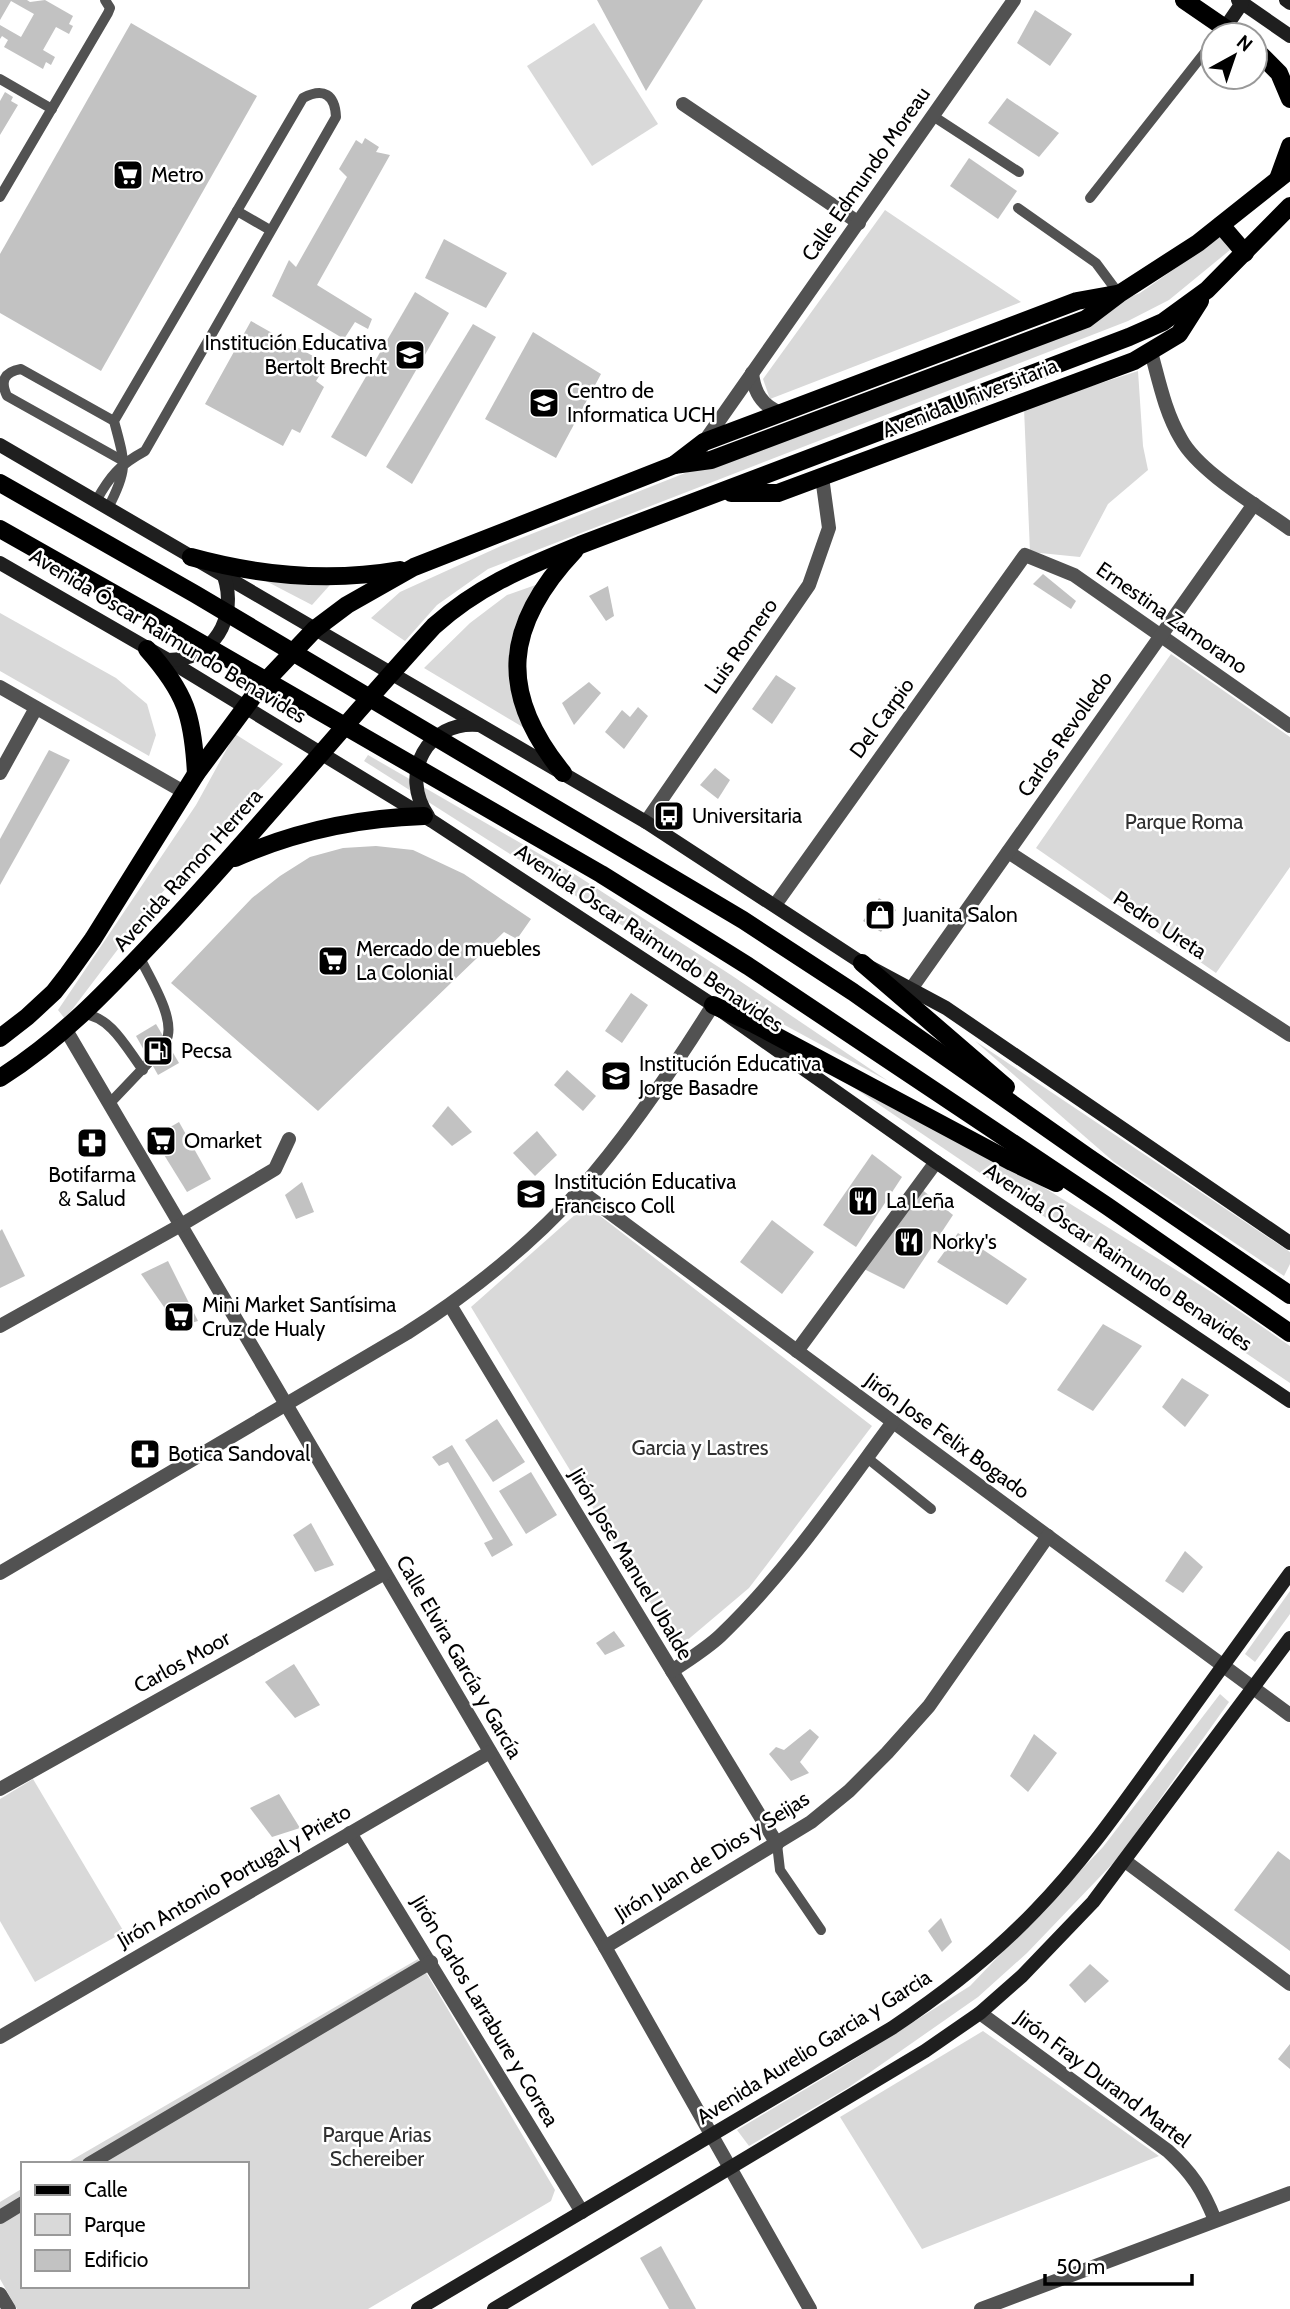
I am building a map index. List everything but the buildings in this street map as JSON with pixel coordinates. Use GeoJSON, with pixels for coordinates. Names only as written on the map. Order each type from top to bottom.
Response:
{"type":"FeatureCollection","features":[{"type":"Feature","properties":{"kind":"main road"},"geometry":{"type":"LineString","coordinates":[[1184,0],[1207,21]]}},
{"type":"Feature","properties":{"kind":"main road"},"geometry":{"type":"LineString","coordinates":[[1230,21],[1240,1],[1290,36]]}},
{"type":"Feature","properties":{"kind":"main road"},"geometry":{"type":"LineString","coordinates":[[1269,62],[1279,72],[1290,99]]}},
{"type":"Feature","properties":{"kind":"main road"},"geometry":{"type":"LineString","coordinates":[[1284,175],[1290,146]]}},
{"type":"Feature","properties":{"kind":"main road","name":"Avenida Universitaria"},"geometry":{"type":"LineString","coordinates":[[244,707],[315,629],[347,605],[414,567],[674,465],[711,460],[1086,319],[1119,294],[1171,262],[1284,175]]}},
{"type":"Feature","properties":{"kind":"main road","name":"Avenida Universitaria"},"geometry":{"type":"LineString","coordinates":[[391,674],[434,626],[474,594],[524,568],[1163,322],[1207,290],[1290,206]]}},
{"type":"Feature","properties":{"kind":"main road"},"geometry":{"type":"LineString","coordinates":[[1221,225],[1245,253]]}},
{"type":"Feature","properties":{"kind":"main road","name":"Avenida Universitaria"},"geometry":{"type":"LineString","coordinates":[[720,492],[778,493],[1134,360],[1179,334],[1207,290]]}},
{"type":"Feature","properties":{"kind":"main road","name":"Avenida Universitaria"},"geometry":{"type":"LineString","coordinates":[[674,465],[704,442],[1077,302],[1119,294]]}},
{"type":"Feature","properties":{"kind":"main road"},"geometry":{"type":"LineString","coordinates":[[0,445],[646,822],[862,963],[946,1008],[1290,1243]]}},
{"type":"Feature","properties":{"kind":"main road"},"geometry":{"type":"LineString","coordinates":[[0,483],[195,594],[743,920],[853,992],[1290,1295]]}},
{"type":"Feature","properties":{"kind":"main road","name":"Avenida Óscar Raimundo Benavides"},"geometry":{"type":"LineString","coordinates":[[0,529],[601,874],[748,965],[1107,1206],[1290,1333]]}},
{"type":"Feature","properties":{"kind":"main road"},"geometry":{"type":"LineString","coordinates":[[563,774],[544,748],[529,719],[518,683],[516,662],[520,636],[531,611],[554,574],[580,545]]}},
{"type":"Feature","properties":{"kind":"main road"},"geometry":{"type":"LineString","coordinates":[[191,557],[255,572],[306,576],[378,573],[414,567]]}},
{"type":"Feature","properties":{"kind":"main road","name":"Avenida Óscar Raimundo Benavides"},"geometry":{"type":"LineString","coordinates":[[0,564],[168,660],[428,818],[713,1005],[936,1162],[1290,1401]]}},
{"type":"Feature","properties":{"kind":"main road"},"geometry":{"type":"LineString","coordinates":[[168,660],[185,659],[201,652],[219,634],[229,610],[229,593],[224,576]]}},
{"type":"Feature","properties":{"kind":"main road"},"geometry":{"type":"LineString","coordinates":[[147,649],[173,681],[184,701],[191,721],[196,774]]}},
{"type":"Feature","properties":{"kind":"main road","name":"Avenida Ramon Herrera"},"geometry":{"type":"LineString","coordinates":[[0,1078],[37,1054],[83,1014],[229,861],[391,674]]}},
{"type":"Feature","properties":{"kind":"main road","name":"Avenida Ramon Herrera"},"geometry":{"type":"LineString","coordinates":[[0,1038],[27,1017],[68,974],[93,939],[184,792],[244,707]]}},
{"type":"Feature","properties":{"kind":"main road"},"geometry":{"type":"LineString","coordinates":[[229,861],[273,842],[329,825],[371,819],[428,818],[419,801],[415,785],[416,769],[422,754],[437,736],[452,729],[468,725],[484,726]]}},
{"type":"Feature","properties":{"kind":"main road"},"geometry":{"type":"LineString","coordinates":[[862,963],[1088,1157]]}},
{"type":"Feature","properties":{"kind":"main road"},"geometry":{"type":"LineString","coordinates":[[713,1005],[752,1023],[1012,1163],[1107,1206]]}},
{"type":"Feature","properties":{"kind":"main road","name":"Avenida Aurelio Garcia y Garcia"},"geometry":{"type":"LineString","coordinates":[[418,2309],[713,2136],[923,2007],[1006,1940],[1037,1910],[1077,1864],[1290,1573]]}},
{"type":"Feature","properties":{"kind":"main road"},"geometry":{"type":"LineString","coordinates":[[494,2309],[925,2051],[980,2013],[1022,1976],[1093,1902],[1290,1638]]}},
{"type":"Feature","properties":{"kind":"street","name":"Calle Edmundo Moreau"},"geometry":{"type":"LineString","coordinates":[[704,442],[1014,0]]}},
{"type":"Feature","properties":{"kind":"street"},"geometry":{"type":"LineString","coordinates":[[683,104],[859,223]]}},
{"type":"Feature","properties":{"kind":"street"},"geometry":{"type":"LineString","coordinates":[[1151,352],[1169,415],[1182,442],[1208,470],[1290,528]]}},
{"type":"Feature","properties":{"kind":"street"},"geometry":{"type":"LineString","coordinates":[[752,373],[758,395],[765,404],[781,413]]}},
{"type":"Feature","properties":{"kind":"street","name":"Luis Romero"},"geometry":{"type":"LineString","coordinates":[[646,822],[809,585],[829,528],[822,477]]}},
{"type":"Feature","properties":{"kind":"street","name":"Carlos Revolledo"},"geometry":{"type":"LineString","coordinates":[[911,989],[1254,503]]}},
{"type":"Feature","properties":{"kind":"street","name":"Ernestina Zamorano"},"geometry":{"type":"LineString","coordinates":[[1025,555],[1074,575],[1290,726]]}},
{"type":"Feature","properties":{"kind":"street","name":"Del Carpio"},"geometry":{"type":"LineString","coordinates":[[775,905],[1025,555]]}},
{"type":"Feature","properties":{"kind":"street"},"geometry":{"type":"LineString","coordinates":[[0,687],[184,792]]}},
{"type":"Feature","properties":{"kind":"street"},"geometry":{"type":"LineString","coordinates":[[0,773],[36,708]]}},
{"type":"Feature","properties":{"kind":"street","name":"Pedro Ureta"},"geometry":{"type":"LineString","coordinates":[[1007,852],[1290,1035]]}},
{"type":"Feature","properties":{"kind":"street"},"geometry":{"type":"LineString","coordinates":[[0,1573],[286,1405],[450,1305],[491,1274],[579,1190],[667,1075],[713,1005]]}},
{"type":"Feature","properties":{"kind":"street","name":"Calle Elvira García y García"},"geometry":{"type":"LineString","coordinates":[[66,1030],[605,1947],[810,2309]]}},
{"type":"Feature","properties":{"kind":"street"},"geometry":{"type":"LineString","coordinates":[[0,1326],[275,1169],[289,1139]]}},
{"type":"Feature","properties":{"kind":"street"},"geometry":{"type":"LineString","coordinates":[[797,1352],[936,1162]]}},
{"type":"Feature","properties":{"kind":"street","name":"Jirón Jose Felix Bogado"},"geometry":{"type":"LineString","coordinates":[[579,1190],[1290,1715]]}},
{"type":"Feature","properties":{"kind":"street","name":"Jirón Jose Manuel Ubalde"},"geometry":{"type":"LineString","coordinates":[[450,1305],[777,1844]]}},
{"type":"Feature","properties":{"kind":"street"},"geometry":{"type":"LineString","coordinates":[[672,1671],[718,1638],[755,1600],[797,1549],[892,1422]]}},
{"type":"Feature","properties":{"kind":"street","name":"Jirón Juan de Dios y Seijas"},"geometry":{"type":"LineString","coordinates":[[605,1947],[777,1844],[811,1822],[849,1791],[921,1715],[1048,1536]]}},
{"type":"Feature","properties":{"kind":"street","name":"Carlos Moor"},"geometry":{"type":"LineString","coordinates":[[0,1789],[385,1573]]}},
{"type":"Feature","properties":{"kind":"street","name":"Jirón Antonio Portugal y Prieto"},"geometry":{"type":"LineString","coordinates":[[0,2037],[490,1752]]}},
{"type":"Feature","properties":{"kind":"street","name":"Jirón Carlos Larrabure y Correa"},"geometry":{"type":"LineString","coordinates":[[350,1833],[582,2212]]}},
{"type":"Feature","properties":{"kind":"street"},"geometry":{"type":"LineString","coordinates":[[1125,1861],[1290,1984]]}},
{"type":"Feature","properties":{"kind":"street"},"geometry":{"type":"LineString","coordinates":[[92,2162],[431,1962]]}},
{"type":"Feature","properties":{"kind":"street","name":"Jirón Fray Durand Martel"},"geometry":{"type":"LineString","coordinates":[[980,2013],[1168,2151],[1188,2171],[1204,2193],[1215,2220]]}},
{"type":"Feature","properties":{"kind":"street"},"geometry":{"type":"LineString","coordinates":[[981,2309],[1005,2305],[1215,2220],[1290,2193]]}},
{"type":"Feature","properties":{"kind":"street"},"geometry":{"type":"LineString","coordinates":[[0,2217],[21,2204]]}},
{"type":"Feature","properties":{"kind":"street"},"geometry":{"type":"LineString","coordinates":[[0,2294],[9,2309]]}},
{"type":"Feature","properties":{"kind":"lane"},"geometry":{"type":"LineString","coordinates":[[0,197],[108,13],[109,4],[105,0]]}},
{"type":"Feature","properties":{"kind":"lane"},"geometry":{"type":"LineString","coordinates":[[1090,198],[1199,64]]}},
{"type":"Feature","properties":{"kind":"lane"},"geometry":{"type":"LineString","coordinates":[[0,79],[52,109]]}},
{"type":"Feature","properties":{"kind":"lane"},"geometry":{"type":"LineString","coordinates":[[102,505],[120,485],[125,462],[114,421],[303,98],[314,93],[326,94],[335,104],[337,117],[145,451],[125,462]]}},
{"type":"Feature","properties":{"kind":"lane"},"geometry":{"type":"LineString","coordinates":[[933,116],[1019,172]]}},
{"type":"Feature","properties":{"kind":"lane"},"geometry":{"type":"LineString","coordinates":[[1018,208],[1096,263],[1119,294]]}},
{"type":"Feature","properties":{"kind":"lane"},"geometry":{"type":"LineString","coordinates":[[237,211],[271,230]]}},
{"type":"Feature","properties":{"kind":"lane"},"geometry":{"type":"LineString","coordinates":[[114,421],[21,369],[11,371],[3,377],[2,387],[7,396],[125,462]]}},
{"type":"Feature","properties":{"kind":"lane"},"geometry":{"type":"LineString","coordinates":[[139,956],[168,1020],[169,1035],[166,1041]]}},
{"type":"Feature","properties":{"kind":"lane"},"geometry":{"type":"LineString","coordinates":[[83,1014],[94,1015],[106,1022],[147,1065],[110,1103]]}},
{"type":"Feature","properties":{"kind":"lane"},"geometry":{"type":"LineString","coordinates":[[866,1457],[931,1509]]}},
{"type":"Feature","properties":{"kind":"lane"},"geometry":{"type":"LineString","coordinates":[[777,1844],[780,1870],[821,1930]]}},
{"type":"Feature","properties":{"kind":"green space"},"geometry":{"type":"Polygon","coordinates":[[[594,23],[658,124],[592,166],[527,66],[594,23]]]}},
{"type":"Feature","properties":{"kind":"green space"},"geometry":{"type":"Polygon","coordinates":[[[885,210],[1021,302],[770,399],[763,379],[885,210]]]}},
{"type":"Feature","properties":{"kind":"green space"},"geometry":{"type":"Polygon","coordinates":[[[1220,237],[1230,250],[1169,300],[1128,321],[488,569],[437,605],[405,641],[371,618],[400,592],[501,546],[1140,293],[1220,237]]]}},
{"type":"Feature","properties":{"kind":"green space"},"geometry":{"type":"Polygon","coordinates":[[[1138,371],[1143,446],[1148,470],[1108,504],[1080,557],[1030,552],[1024,408],[1138,371]]]}},
{"type":"Feature","properties":{"kind":"green space"},"geometry":{"type":"Polygon","coordinates":[[[338,576],[312,605],[260,578],[338,576]]]}},
{"type":"Feature","properties":{"kind":"green space"},"geometry":{"type":"Polygon","coordinates":[[[544,582],[521,613],[515,626],[509,656],[514,702],[526,729],[424,668],[470,623],[507,595],[544,582]]]}},
{"type":"Feature","properties":{"kind":"green space"},"geometry":{"type":"Polygon","coordinates":[[[0,613],[116,678],[147,704],[156,735],[149,756],[0,671],[0,613]]]}},
{"type":"Feature","properties":{"kind":"green space","name":"Parque Roma"},"geometry":{"type":"Polygon","coordinates":[[[1171,654],[1290,737],[1290,867],[1216,973],[1036,848],[1171,654]]]}},
{"type":"Feature","properties":{"kind":"green space"},"geometry":{"type":"Polygon","coordinates":[[[235,734],[283,764],[156,899],[65,1019],[58,1010],[196,805],[235,734]]]}},
{"type":"Feature","properties":{"kind":"green space"},"geometry":{"type":"Polygon","coordinates":[[[368,755],[576,875],[888,1081],[768,1016],[689,968],[364,761],[368,755]]]}},
{"type":"Feature","properties":{"kind":"green space"},"geometry":{"type":"Polygon","coordinates":[[[975,1041],[1290,1252],[1290,1264],[1284,1276],[1114,1162],[975,1041]]]}},
{"type":"Feature","properties":{"kind":"green space"},"geometry":{"type":"Polygon","coordinates":[[[850,1085],[987,1152],[1213,1293],[1290,1346],[1290,1383],[850,1085]]]}},
{"type":"Feature","properties":{"kind":"green space","name":"Garcia y Lastres"},"geometry":{"type":"Polygon","coordinates":[[[586,1205],[872,1426],[749,1588],[678,1648],[471,1307],[586,1205]]]}},
{"type":"Feature","properties":{"kind":"green space"},"geometry":{"type":"Polygon","coordinates":[[[1290,1591],[1290,1614],[1255,1662],[1245,1654],[1290,1591]]]}},
{"type":"Feature","properties":{"kind":"green space"},"geometry":{"type":"Polygon","coordinates":[[[1220,1694],[1229,1702],[1118,1858],[1027,1953],[978,1997],[849,2087],[749,2146],[737,2130],[970,1986],[1103,1847],[1220,1694]]]}},
{"type":"Feature","properties":{"kind":"green space"},"geometry":{"type":"Polygon","coordinates":[[[33,1779],[124,1932],[35,1982],[0,1921],[0,1799],[33,1779]]]}},
{"type":"Feature","properties":{"kind":"green space","name":"Parque Arias Schereiber"},"geometry":{"type":"Polygon","coordinates":[[[418,1959],[555,2190],[551,2201],[368,2309],[17,2309],[0,2279],[0,2202],[21,2189],[21,2288],[248,2288],[248,2162],[68,2162],[418,1959]]]}},
{"type":"Feature","properties":{"kind":"green space"},"geometry":{"type":"Polygon","coordinates":[[[983,2031],[1159,2156],[922,2249],[840,2117],[983,2031]]]}},
{"type":"Feature","properties":{"kind":"place","name":"Metro"},"geometry":{"type":"Point","coordinates":[128,175]}},
{"type":"Feature","properties":{"kind":"place","name":"Institución Educativa Bertolt Brecht"},"geometry":{"type":"Point","coordinates":[410,355]}},
{"type":"Feature","properties":{"kind":"place","name":"Centro de Informatica UCH"},"geometry":{"type":"Point","coordinates":[544,403]}},
{"type":"Feature","properties":{"kind":"place","name":"Universitaria"},"geometry":{"type":"Point","coordinates":[669,816]}},
{"type":"Feature","properties":{"kind":"place","name":"Juanita Salon"},"geometry":{"type":"Point","coordinates":[880,915]}},
{"type":"Feature","properties":{"kind":"place","name":"Mercado de muebles La Colonial"},"geometry":{"type":"Point","coordinates":[333,961]}},
{"type":"Feature","properties":{"kind":"place","name":"Pecsa"},"geometry":{"type":"Point","coordinates":[158,1051]}},
{"type":"Feature","properties":{"kind":"place","name":"Institución Educativa Jorge Basadre"},"geometry":{"type":"Point","coordinates":[616,1076]}},
{"type":"Feature","properties":{"kind":"place","name":"Omarket"},"geometry":{"type":"Point","coordinates":[161,1141]}},
{"type":"Feature","properties":{"kind":"place","name":"Botifarma & Salud"},"geometry":{"type":"Point","coordinates":[92,1143]}},
{"type":"Feature","properties":{"kind":"place","name":"Institución Educativa Francisco Coll"},"geometry":{"type":"Point","coordinates":[531,1194]}},
{"type":"Feature","properties":{"kind":"place","name":"La Leña"},"geometry":{"type":"Point","coordinates":[863,1201]}},
{"type":"Feature","properties":{"kind":"place","name":"Norky's"},"geometry":{"type":"Point","coordinates":[909,1242]}},
{"type":"Feature","properties":{"kind":"place","name":"Mini Market Santísima Cruz de Hualy"},"geometry":{"type":"Point","coordinates":[179,1317]}},
{"type":"Feature","properties":{"kind":"place","name":"Botica Sandoval"},"geometry":{"type":"Point","coordinates":[145,1454]}}]}
